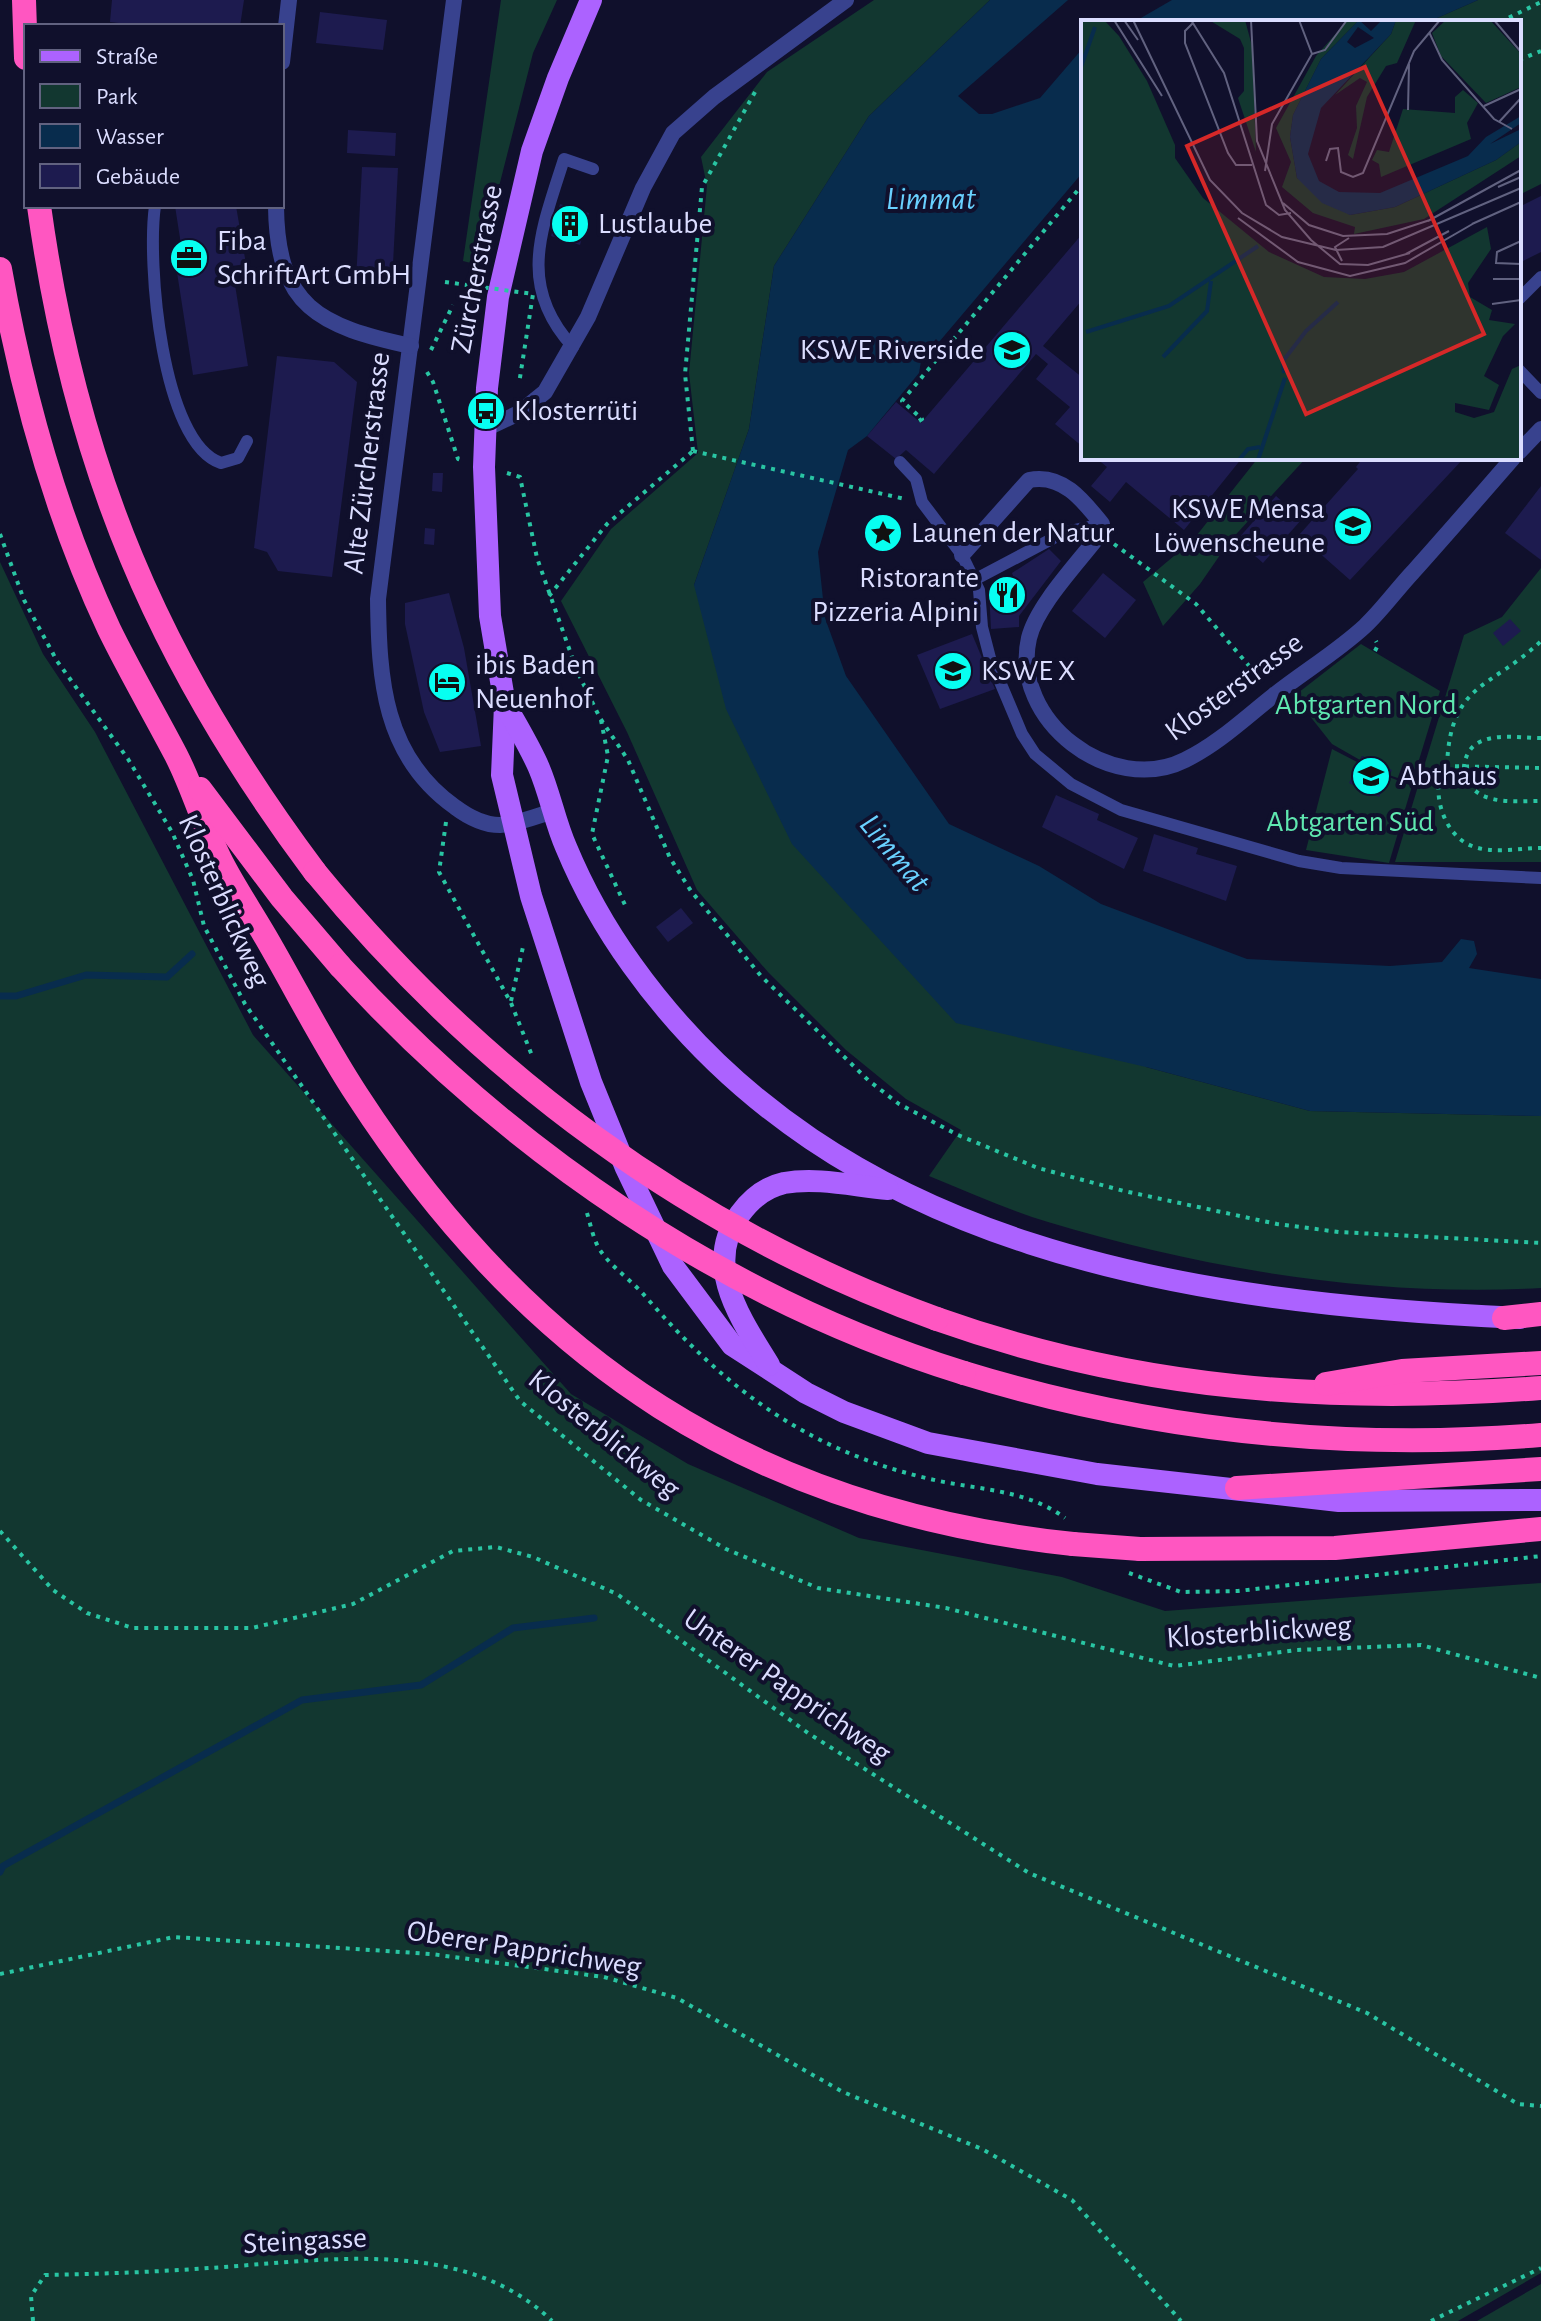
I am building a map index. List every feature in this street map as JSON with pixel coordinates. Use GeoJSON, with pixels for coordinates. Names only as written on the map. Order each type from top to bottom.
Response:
{"type":"FeatureCollection","features":[{"type":"Feature","properties":{"kind":"highway"},"geometry":{"type":"LineString","coordinates":[[24,0],[25,24]]}},
{"type":"Feature","properties":{"kind":"highway"},"geometry":{"type":"LineString","coordinates":[[39,208],[71,379],[86,436],[127,551],[208,716],[242,770],[315,872],[376,944],[442,1012],[583,1131],[741,1232],[853,1287],[937,1319],[1091,1365],[1216,1386],[1276,1392],[1403,1396],[1541,1388]]}},
{"type":"Feature","properties":{"kind":"highway"},"geometry":{"type":"LineString","coordinates":[[0,269],[25,391],[61,509],[108,626],[177,758],[221,862],[358,1098],[432,1200],[487,1264],[567,1340],[671,1416],[805,1483],[931,1522],[1073,1544],[1140,1549],[1320,1549],[1541,1529]]}},
{"type":"Feature","properties":{"kind":"highway"},"geometry":{"type":"LineString","coordinates":[[177,758],[282,898],[340,966],[460,1086],[521,1136],[613,1203],[677,1243],[778,1298],[898,1350],[964,1373],[1082,1406],[1210,1430],[1390,1441],[1541,1435]]}},
{"type":"Feature","properties":{"kind":"highway"},"geometry":{"type":"LineString","coordinates":[[1504,1318],[1541,1317]]}},
{"type":"Feature","properties":{"kind":"highway"},"geometry":{"type":"LineString","coordinates":[[1276,1392],[1402,1371],[1541,1363]]}},
{"type":"Feature","properties":{"kind":"highway"},"geometry":{"type":"LineString","coordinates":[[1237,1488],[1541,1469]]}},
{"type":"Feature","properties":{"kind":"main road","name":"Zürcherstrasse"},"geometry":{"type":"LineString","coordinates":[[505,705],[490,616],[484,467],[496,311],[517,204],[544,114],[591,0]]}},
{"type":"Feature","properties":{"kind":"main road"},"geometry":{"type":"LineString","coordinates":[[505,705],[539,767],[566,847],[608,929],[655,996],[694,1041],[775,1114],[838,1157],[897,1190],[1023,1242],[1168,1282],[1321,1305],[1504,1318]]}},
{"type":"Feature","properties":{"kind":"main road"},"geometry":{"type":"LineString","coordinates":[[505,705],[502,775],[512,822],[567,1014],[632,1182],[673,1266],[701,1309],[732,1345],[774,1373],[844,1412],[928,1443],[1097,1474],[1339,1501],[1541,1500]]}},
{"type":"Feature","properties":{"kind":"main road"},"geometry":{"type":"LineString","coordinates":[[774,1373],[735,1308],[725,1281],[723,1255],[734,1222],[755,1197],[781,1184],[810,1180],[897,1190]]}},
{"type":"Feature","properties":{"kind":"street"},"geometry":{"type":"LineString","coordinates":[[284,44],[289,0]]}},
{"type":"Feature","properties":{"kind":"street","name":"Alte Zürcherstrasse"},"geometry":{"type":"LineString","coordinates":[[454,0],[378,599],[380,682],[404,751],[419,775],[443,798],[482,822],[500,825],[553,811]]}},
{"type":"Feature","properties":{"kind":"street"},"geometry":{"type":"LineString","coordinates":[[485,429],[535,402],[573,347],[643,188],[673,133],[764,60],[846,0]]}},
{"type":"Feature","properties":{"kind":"street"},"geometry":{"type":"LineString","coordinates":[[276,208],[278,252],[294,292],[310,308],[339,325],[411,346]]}},
{"type":"Feature","properties":{"kind":"street"},"geometry":{"type":"LineString","coordinates":[[1521,450],[1541,429]]}},
{"type":"Feature","properties":{"kind":"street","name":"Klosterstrasse"},"geometry":{"type":"LineString","coordinates":[[1101,529],[1039,614],[1029,639],[1027,672],[1030,687],[1046,717],[1062,734],[1101,762],[1121,769],[1167,768],[1187,759],[1238,725],[1365,626],[1511,460]]}},
{"type":"Feature","properties":{"kind":"street"},"geometry":{"type":"LineString","coordinates":[[962,555],[1029,480],[1040,478],[1062,483],[1087,504],[1101,529]]}},
{"type":"Feature","properties":{"kind":"lane"},"geometry":{"type":"LineString","coordinates":[[573,347],[557,328],[539,287],[539,244],[564,159],[593,169]]}},
{"type":"Feature","properties":{"kind":"lane"},"geometry":{"type":"LineString","coordinates":[[155,208],[153,270],[156,307],[164,356],[188,431],[200,451],[221,463],[238,458],[247,441]]}},
{"type":"Feature","properties":{"kind":"lane"},"geometry":{"type":"LineString","coordinates":[[1521,297],[1541,277]]}},
{"type":"Feature","properties":{"kind":"lane"},"geometry":{"type":"LineString","coordinates":[[1521,372],[1541,393]]}},
{"type":"Feature","properties":{"kind":"lane"},"geometry":{"type":"LineString","coordinates":[[900,462],[916,479],[922,502],[962,555],[979,590],[982,627],[990,658],[1022,734],[1050,768],[1094,798],[1146,818],[1254,849],[1341,868],[1541,878]]}},
{"type":"Feature","properties":{"kind":"lane"},"geometry":{"type":"LineString","coordinates":[[974,580],[1065,532],[1101,529]]}},
{"type":"Feature","properties":{"kind":"path"},"geometry":{"type":"LineString","coordinates":[[1504,20],[1541,2]]}},
{"type":"Feature","properties":{"kind":"path"},"geometry":{"type":"LineString","coordinates":[[1521,59],[1541,51]]}},
{"type":"Feature","properties":{"kind":"path"},"geometry":{"type":"LineString","coordinates":[[693,451],[685,374],[702,187],[757,87],[764,60]]}},
{"type":"Feature","properties":{"kind":"path"},"geometry":{"type":"LineString","coordinates":[[919,421],[922,419],[902,401],[1081,186]]}},
{"type":"Feature","properties":{"kind":"path"},"geometry":{"type":"LineString","coordinates":[[445,282],[533,294],[519,384]]}},
{"type":"Feature","properties":{"kind":"path"},"geometry":{"type":"LineString","coordinates":[[429,354],[453,305]]}},
{"type":"Feature","properties":{"kind":"path"},"geometry":{"type":"LineString","coordinates":[[411,346],[433,382],[458,459],[520,477],[537,558],[577,671],[600,718],[617,740],[670,858],[691,891],[761,976],[868,1080],[899,1104],[958,1135],[1038,1168],[1124,1191],[1277,1224],[1339,1232],[1541,1243]]}},
{"type":"Feature","properties":{"kind":"path"},"geometry":{"type":"LineString","coordinates":[[693,451],[881,494]]}},
{"type":"Feature","properties":{"kind":"path"},"geometry":{"type":"LineString","coordinates":[[549,596],[607,524],[693,451]]}},
{"type":"Feature","properties":{"kind":"path"},"geometry":{"type":"LineString","coordinates":[[1101,529],[1150,574],[1196,604],[1274,695]]}},
{"type":"Feature","properties":{"kind":"path","name":"Klosterblickweg"},"geometry":{"type":"LineString","coordinates":[[0,534],[24,600],[50,650],[128,759],[172,832],[193,880],[204,926],[245,1004],[520,1401],[641,1500],[726,1549],[818,1588],[946,1608],[1174,1666],[1297,1650],[1421,1645],[1541,1678]]}},
{"type":"Feature","properties":{"kind":"path"},"geometry":{"type":"LineString","coordinates":[[1541,641],[1467,699],[1453,723],[1445,766],[1437,785],[1439,803],[1463,840],[1483,849],[1541,848]]}},
{"type":"Feature","properties":{"kind":"path"},"geometry":{"type":"LineString","coordinates":[[600,718],[608,756],[592,834],[625,905]]}},
{"type":"Feature","properties":{"kind":"path"},"geometry":{"type":"LineString","coordinates":[[1541,738],[1486,738],[1473,747],[1464,766],[1473,789],[1487,799],[1541,801]]}},
{"type":"Feature","properties":{"kind":"path"},"geometry":{"type":"LineString","coordinates":[[1416,781],[1429,780],[1445,766],[1541,768]]}},
{"type":"Feature","properties":{"kind":"path"},"geometry":{"type":"LineString","coordinates":[[443,798],[446,824],[439,872],[511,1003],[525,941]]}},
{"type":"Feature","properties":{"kind":"path","name":"Unterer Papprichweg"},"geometry":{"type":"LineString","coordinates":[[0,1531],[53,1590],[87,1613],[133,1628],[252,1628],[353,1604],[453,1551],[496,1547],[533,1557],[617,1594],[808,1733],[1029,1873],[1367,2013],[1518,2104],[1541,2106]]}},
{"type":"Feature","properties":{"kind":"path"},"geometry":{"type":"LineString","coordinates":[[1126,1572],[1153,1585],[1181,1592],[1224,1591],[1541,1556]]}},
{"type":"Feature","properties":{"kind":"path","name":"Oberer Papprichweg"},"geometry":{"type":"LineString","coordinates":[[0,1974],[174,1937],[431,1954],[604,1977],[677,1998],[843,2092],[982,2149],[1072,2200],[1181,2321]]}},
{"type":"Feature","properties":{"kind":"path","name":"Steingasse"},"geometry":{"type":"LineString","coordinates":[[33,2321],[31,2296],[45,2275],[395,2259],[459,2269],[533,2302],[552,2321]]}},
{"type":"Feature","properties":{"kind":"path"},"geometry":{"type":"LineString","coordinates":[[1431,2321],[1541,2268]]}},
{"type":"Feature","properties":{"kind":"green space"},"geometry":{"type":"Polygon","coordinates":[[[501,0],[557,0],[533,53],[479,265],[463,261],[501,0]]]}},
{"type":"Feature","properties":{"kind":"green space"},"geometry":{"type":"Polygon","coordinates":[[[874,0],[990,0],[869,116],[774,266],[749,429],[694,585],[1146,1067],[1310,1111],[1541,1116],[1541,1288],[1479,1290],[1354,1284],[1230,1266],[1169,1254],[1048,1222],[929,1176],[961,1130],[906,1099],[846,1050],[768,972],[697,890],[627,732],[561,601],[611,529],[698,453],[689,373],[707,186],[701,157],[767,72],[874,0]]]}},
{"type":"Feature","properties":{"kind":"green space"},"geometry":{"type":"Polygon","coordinates":[[[1478,0],[1541,0],[1541,184],[1521,194],[1521,20],[1433,20],[1478,0]]]}},
{"type":"Feature","properties":{"kind":"green space"},"geometry":{"type":"Polygon","coordinates":[[[1256,460],[1304,460],[1229,542],[1200,584],[1163,626],[1143,582],[1193,540],[1256,460]]]}},
{"type":"Feature","properties":{"kind":"green space"},"geometry":{"type":"Polygon","coordinates":[[[0,562],[43,654],[95,732],[253,1035],[571,1394],[688,1464],[859,1538],[1062,1577],[1165,1611],[1541,1583],[1541,2273],[1458,2321],[0,2321],[0,562]]]}},
{"type":"Feature","properties":{"kind":"green space"},"geometry":{"type":"Polygon","coordinates":[[[1541,568],[1541,862],[1395,862],[1464,635],[1502,617],[1541,568]]]}},
{"type":"Feature","properties":{"kind":"green space","name":"Abtgarten Nord"},"geometry":{"type":"Polygon","coordinates":[[[1361,644],[1440,691],[1412,783],[1389,775],[1391,770],[1362,756],[1360,760],[1332,744],[1294,696],[1361,644]]]}},
{"type":"Feature","properties":{"kind":"green space","name":"Abtgarten Süd"},"geometry":{"type":"Polygon","coordinates":[[[1332,749],[1359,763],[1350,783],[1379,796],[1389,777],[1412,786],[1389,863],[1306,850],[1332,749]]]}},
{"type":"Feature","properties":{"kind":"green space"},"geometry":{"type":"Polygon","coordinates":[[[1541,2284],[1541,2321],[1477,2321],[1541,2284]]]}},
{"type":"Feature","properties":{"kind":"water","name":"Limmat"},"geometry":{"type":"Polygon","coordinates":[[[990,0],[1068,0],[958,96],[979,114],[992,114],[1040,98],[1081,50],[1081,174],[939,342],[936,339],[922,355],[919,373],[867,436],[848,450],[818,552],[825,618],[846,676],[949,824],[1039,866],[1101,904],[1247,959],[1390,966],[1442,962],[1461,939],[1474,941],[1477,954],[1469,968],[1541,979],[1541,1116],[1310,1111],[1146,1067],[956,1023],[792,844],[726,709],[694,585],[749,429],[774,266],[869,116],[990,0]]]}},
{"type":"Feature","properties":{"kind":"water"},"geometry":{"type":"Polygon","coordinates":[[[1172,0],[1478,0],[1433,20],[1137,20],[1172,0]]]}},
{"type":"Feature","properties":{"kind":"building"},"geometry":{"type":"Polygon","coordinates":[[[112,0],[244,0],[240,24],[110,22],[112,0]]]}},
{"type":"Feature","properties":{"kind":"building"},"geometry":{"type":"Polygon","coordinates":[[[320,12],[387,20],[383,50],[316,43],[320,12]]]}},
{"type":"Feature","properties":{"kind":"building"},"geometry":{"type":"Polygon","coordinates":[[[348,130],[396,133],[395,156],[347,153],[348,130]]]}},
{"type":"Feature","properties":{"kind":"building"},"geometry":{"type":"Polygon","coordinates":[[[362,167],[398,168],[392,283],[356,281],[362,167]]]}},
{"type":"Feature","properties":{"kind":"building"},"geometry":{"type":"Polygon","coordinates":[[[1541,196],[1541,252],[1521,262],[1521,206],[1541,196]]]}},
{"type":"Feature","properties":{"kind":"building","name":"Lustlaube"},"geometry":{"type":"Polygon","coordinates":[[[560,204],[589,213],[580,245],[551,236],[560,204]]]}},
{"type":"Feature","properties":{"kind":"building"},"geometry":{"type":"Polygon","coordinates":[[[175,208],[236,208],[246,264],[232,266],[248,366],[193,375],[174,253],[182,251],[175,208]]]}},
{"type":"Feature","properties":{"kind":"building","name":"KSWE Riverside"},"geometry":{"type":"Polygon","coordinates":[[[1081,235],[1081,301],[1043,346],[1081,376],[1081,445],[1055,424],[1070,407],[1036,379],[1048,364],[1036,354],[934,474],[906,450],[896,459],[867,436],[896,402],[921,423],[1081,235]]]}},
{"type":"Feature","properties":{"kind":"building"},"geometry":{"type":"Polygon","coordinates":[[[277,356],[334,362],[357,382],[332,577],[278,571],[267,552],[254,548],[277,356]]]}},
{"type":"Feature","properties":{"kind":"building"},"geometry":{"type":"Polygon","coordinates":[[[1098,460],[1240,460],[1184,530],[1126,482],[1110,502],[1091,486],[1107,467],[1098,460]]]}},
{"type":"Feature","properties":{"kind":"building","name":"KSWE Mensa Löwenscheune"},"geometry":{"type":"Polygon","coordinates":[[[1361,460],[1462,460],[1350,580],[1299,535],[1358,469],[1356,467],[1361,460]]]}},
{"type":"Feature","properties":{"kind":"building"},"geometry":{"type":"Polygon","coordinates":[[[433,473],[443,473],[442,492],[432,491],[433,473]]]}},
{"type":"Feature","properties":{"kind":"building"},"geometry":{"type":"Polygon","coordinates":[[[1541,486],[1541,560],[1505,533],[1541,486]]]}},
{"type":"Feature","properties":{"kind":"building"},"geometry":{"type":"Polygon","coordinates":[[[1276,496],[1302,519],[1263,563],[1237,540],[1276,496]]]}},
{"type":"Feature","properties":{"kind":"building"},"geometry":{"type":"Polygon","coordinates":[[[425,528],[435,529],[434,545],[424,544],[425,528]]]}},
{"type":"Feature","properties":{"kind":"building"},"geometry":{"type":"Polygon","coordinates":[[[1049,549],[1061,561],[1019,616],[1019,627],[991,629],[989,590],[1017,588],[1012,573],[1049,549]]]}},
{"type":"Feature","properties":{"kind":"building"},"geometry":{"type":"Polygon","coordinates":[[[1103,573],[1136,600],[1105,638],[1072,611],[1103,573]]]}},
{"type":"Feature","properties":{"kind":"building"},"geometry":{"type":"Polygon","coordinates":[[[449,593],[464,648],[481,746],[440,752],[424,712],[405,624],[405,603],[449,593]]]}},
{"type":"Feature","properties":{"kind":"building"},"geometry":{"type":"Polygon","coordinates":[[[1510,619],[1521,631],[1503,646],[1493,633],[1510,619]]]}},
{"type":"Feature","properties":{"kind":"building"},"geometry":{"type":"Polygon","coordinates":[[[972,634],[995,689],[940,709],[917,655],[972,634]]]}},
{"type":"Feature","properties":{"kind":"building","name":"Abthaus"},"geometry":{"type":"Polygon","coordinates":[[[1362,756],[1392,770],[1379,797],[1349,783],[1362,756]]]}},
{"type":"Feature","properties":{"kind":"building"},"geometry":{"type":"Polygon","coordinates":[[[1056,795],[1099,814],[1097,820],[1138,838],[1124,869],[1042,827],[1056,795]]]}},
{"type":"Feature","properties":{"kind":"building"},"geometry":{"type":"Polygon","coordinates":[[[1154,834],[1198,848],[1196,854],[1237,866],[1226,901],[1143,871],[1154,834]]]}},
{"type":"Feature","properties":{"kind":"building"},"geometry":{"type":"Polygon","coordinates":[[[681,908],[693,923],[668,942],[656,927],[681,908]]]}},
{"type":"Feature","properties":{"kind":"waterway"},"geometry":{"type":"LineString","coordinates":[[0,996],[16,996],[86,975],[167,977],[192,954]]}},
{"type":"Feature","properties":{"kind":"waterway"},"geometry":{"type":"LineString","coordinates":[[0,1872],[3,1866],[302,1700],[421,1685],[513,1628],[594,1618]]}},
{"type":"Feature","properties":{"kind":"place","name":"Lustlaube"},"geometry":{"type":"Point","coordinates":[570,224]}},
{"type":"Feature","properties":{"kind":"place","name":"Fiba SchriftArt GmbH"},"geometry":{"type":"Point","coordinates":[189,258]}},
{"type":"Feature","properties":{"kind":"place","name":"KSWE Riverside"},"geometry":{"type":"Point","coordinates":[1012,350]}},
{"type":"Feature","properties":{"kind":"place","name":"Klosterrüti"},"geometry":{"type":"Point","coordinates":[486,411]}},
{"type":"Feature","properties":{"kind":"place","name":"KSWE Mensa Löwenscheune"},"geometry":{"type":"Point","coordinates":[1353,526]}},
{"type":"Feature","properties":{"kind":"place","name":"Launen der Natur"},"geometry":{"type":"Point","coordinates":[883,533]}},
{"type":"Feature","properties":{"kind":"place","name":"Ristorante Pizzeria Alpini"},"geometry":{"type":"Point","coordinates":[1007,595]}},
{"type":"Feature","properties":{"kind":"place","name":"KSWE X"},"geometry":{"type":"Point","coordinates":[953,671]}},
{"type":"Feature","properties":{"kind":"place","name":"ibis Baden Neuenhof"},"geometry":{"type":"Point","coordinates":[447,682]}},
{"type":"Feature","properties":{"kind":"place","name":"Abthaus"},"geometry":{"type":"Point","coordinates":[1371,776]}}]}
